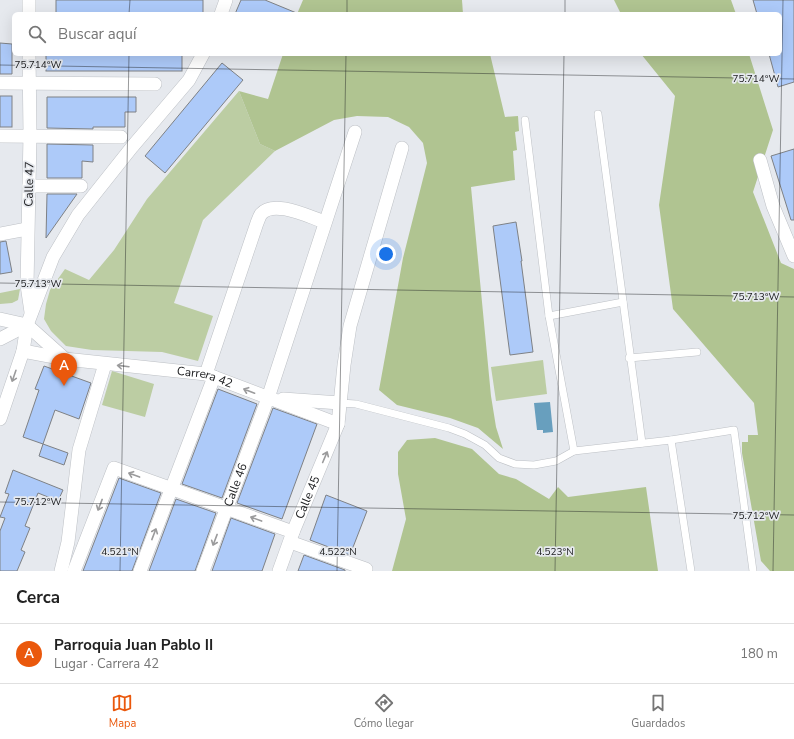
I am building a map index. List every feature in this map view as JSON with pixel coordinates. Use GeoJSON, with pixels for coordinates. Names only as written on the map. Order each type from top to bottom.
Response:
{"type":"FeatureCollection","features":[{"type":"Feature","properties":{"kind":"street"},"geometry":{"type":"LineString","coordinates":[[29,0],[29,12]]}},
{"type":"Feature","properties":{"kind":"street"},"geometry":{"type":"LineString","coordinates":[[222,12],[226,0]]}},
{"type":"Feature","properties":{"kind":"street","name":"Calle 47"},"geometry":{"type":"LineString","coordinates":[[29,56],[30,135],[27,229],[27,285],[29,320]]}},
{"type":"Feature","properties":{"kind":"street"},"geometry":{"type":"LineString","coordinates":[[0,416],[23,351],[29,320],[53,256],[78,215],[132,146],[189,80],[201,56]]}},
{"type":"Feature","properties":{"kind":"street"},"geometry":{"type":"LineString","coordinates":[[0,83],[155,84]]}},
{"type":"Feature","properties":{"kind":"street","name":"Calle 46"},"geometry":{"type":"LineString","coordinates":[[203,571],[268,398],[355,132]]}},
{"type":"Feature","properties":{"kind":"street"},"geometry":{"type":"LineString","coordinates":[[0,136],[30,135],[121,137]]}},
{"type":"Feature","properties":{"kind":"street","name":"Calle 45"},"geometry":{"type":"LineString","coordinates":[[279,571],[338,424],[350,326],[402,148]]}},
{"type":"Feature","properties":{"kind":"street"},"geometry":{"type":"LineString","coordinates":[[760,160],[773,206],[794,256]]}},
{"type":"Feature","properties":{"kind":"street"},"geometry":{"type":"LineString","coordinates":[[29,186],[80,186]]}},
{"type":"Feature","properties":{"kind":"street"},"geometry":{"type":"LineString","coordinates":[[140,571],[171,489],[210,376],[261,214],[268,209],[283,208],[325,222]]}},
{"type":"Feature","properties":{"kind":"street"},"geometry":{"type":"LineString","coordinates":[[0,234],[27,229]]}},
{"type":"Feature","properties":{"kind":"street"},"geometry":{"type":"LineString","coordinates":[[0,319],[29,320],[65,359]]}},
{"type":"Feature","properties":{"kind":"street"},"geometry":{"type":"LineString","coordinates":[[0,339],[29,320]]}},
{"type":"Feature","properties":{"kind":"street","name":"Carrera 42"},"geometry":{"type":"LineString","coordinates":[[23,351],[65,359],[210,376],[338,424]]}},
{"type":"Feature","properties":{"kind":"street"},"geometry":{"type":"LineString","coordinates":[[61,571],[68,542],[79,450],[105,364]]}},
{"type":"Feature","properties":{"kind":"street"},"geometry":{"type":"LineString","coordinates":[[268,398],[340,404]]}},
{"type":"Feature","properties":{"kind":"street"},"geometry":{"type":"LineString","coordinates":[[74,571],[114,468],[227,508],[366,569]]}},
{"type":"Feature","properties":{"kind":"lane"},"geometry":{"type":"LineString","coordinates":[[598,114],[642,443]]}},
{"type":"Feature","properties":{"kind":"lane"},"geometry":{"type":"LineString","coordinates":[[525,120],[549,316],[574,451]]}},
{"type":"Feature","properties":{"kind":"lane"},"geometry":{"type":"LineString","coordinates":[[549,316],[623,302]]}},
{"type":"Feature","properties":{"kind":"lane"},"geometry":{"type":"LineString","coordinates":[[630,358],[697,352]]}},
{"type":"Feature","properties":{"kind":"lane"},"geometry":{"type":"LineString","coordinates":[[340,404],[356,404],[449,428],[465,434],[485,445],[499,458],[515,464],[534,465],[556,461],[574,451],[671,440],[734,430],[753,571]]}},
{"type":"Feature","properties":{"kind":"lane"},"geometry":{"type":"LineString","coordinates":[[671,440],[691,571]]}},
{"type":"Feature","properties":{"kind":"green space"},"geometry":{"type":"Polygon","coordinates":[[[303,0],[462,0],[463,12],[298,12],[303,0]]]}},
{"type":"Feature","properties":{"kind":"green space"},"geometry":{"type":"Polygon","coordinates":[[[614,0],[731,0],[735,12],[620,12],[614,0]]]}},
{"type":"Feature","properties":{"kind":"green space"},"geometry":{"type":"Polygon","coordinates":[[[282,56],[490,56],[505,117],[518,116],[519,131],[515,132],[517,150],[513,151],[515,180],[471,187],[491,396],[496,427],[503,449],[478,428],[450,418],[397,405],[379,390],[403,258],[427,163],[423,143],[409,127],[388,117],[357,116],[334,120],[275,151],[260,144],[239,91],[268,99],[282,56]]]}},
{"type":"Feature","properties":{"kind":"green space"},"geometry":{"type":"Polygon","coordinates":[[[643,56],[750,56],[773,130],[753,192],[781,263],[794,269],[794,571],[770,571],[761,561],[742,453],[742,442],[748,442],[748,435],[758,435],[754,403],[673,309],[659,205],[675,96],[643,56]]]}},
{"type":"Feature","properties":{"kind":"green space"},"geometry":{"type":"Polygon","coordinates":[[[239,91],[260,144],[275,151],[203,220],[174,303],[213,316],[198,361],[162,352],[92,350],[66,346],[51,331],[44,319],[50,290],[65,269],[89,280],[114,250],[147,199],[239,91]]]}},
{"type":"Feature","properties":{"kind":"green space"},"geometry":{"type":"Polygon","coordinates":[[[20,289],[18,300],[12,303],[0,304],[0,293],[20,289]]]}},
{"type":"Feature","properties":{"kind":"green space"},"geometry":{"type":"Polygon","coordinates":[[[543,360],[547,394],[496,401],[491,367],[543,360]]]}},
{"type":"Feature","properties":{"kind":"green space"},"geometry":{"type":"Polygon","coordinates":[[[112,371],[154,384],[145,417],[102,405],[112,371]]]}},
{"type":"Feature","properties":{"kind":"green space"},"geometry":{"type":"Polygon","coordinates":[[[435,438],[472,449],[499,474],[516,479],[549,499],[558,487],[568,497],[646,487],[658,571],[392,571],[406,519],[398,474],[398,452],[407,440],[435,438]]]}},
{"type":"Feature","properties":{"kind":"water"},"geometry":{"type":"Polygon","coordinates":[[[550,402],[553,432],[543,433],[543,430],[537,430],[534,403],[550,402]]]}},
{"type":"Feature","properties":{"kind":"building"},"geometry":{"type":"Polygon","coordinates":[[[56,0],[203,0],[203,12],[56,12],[56,0]]]}},
{"type":"Feature","properties":{"kind":"building"},"geometry":{"type":"Polygon","coordinates":[[[241,0],[265,0],[294,12],[236,12],[241,0]]]}},
{"type":"Feature","properties":{"kind":"building"},"geometry":{"type":"Polygon","coordinates":[[[753,0],[794,0],[794,82],[778,87],[770,56],[782,56],[782,12],[756,12],[753,0]]]}},
{"type":"Feature","properties":{"kind":"building"},"geometry":{"type":"Polygon","coordinates":[[[0,43],[12,44],[12,74],[0,74],[0,43]]]}},
{"type":"Feature","properties":{"kind":"building"},"geometry":{"type":"Polygon","coordinates":[[[46,56],[182,56],[182,71],[46,71],[46,56]]]}},
{"type":"Feature","properties":{"kind":"building"},"geometry":{"type":"Polygon","coordinates":[[[222,63],[243,80],[165,173],[145,156],[222,63]]]}},
{"type":"Feature","properties":{"kind":"building"},"geometry":{"type":"Polygon","coordinates":[[[0,96],[12,96],[12,127],[0,127],[0,96]]]}},
{"type":"Feature","properties":{"kind":"building"},"geometry":{"type":"Polygon","coordinates":[[[47,97],[136,97],[136,112],[125,112],[125,127],[93,127],[93,129],[47,128],[47,97]]]}},
{"type":"Feature","properties":{"kind":"building"},"geometry":{"type":"Polygon","coordinates":[[[47,144],[93,145],[93,162],[82,161],[82,178],[47,178],[47,144]]]}},
{"type":"Feature","properties":{"kind":"building"},"geometry":{"type":"Polygon","coordinates":[[[794,149],[794,220],[791,220],[771,156],[794,149]]]}},
{"type":"Feature","properties":{"kind":"building"},"geometry":{"type":"Polygon","coordinates":[[[47,194],[77,194],[46,238],[47,194]]]}},
{"type":"Feature","properties":{"kind":"building"},"geometry":{"type":"Polygon","coordinates":[[[516,222],[533,352],[510,355],[493,226],[516,222]]]}},
{"type":"Feature","properties":{"kind":"building"},"geometry":{"type":"Polygon","coordinates":[[[6,241],[12,272],[0,274],[0,242],[6,241]]]}},
{"type":"Feature","properties":{"kind":"building"},"geometry":{"type":"Polygon","coordinates":[[[44,366],[91,383],[79,419],[55,410],[43,444],[23,437],[39,390],[35,389],[44,366]]]}},
{"type":"Feature","properties":{"kind":"building"},"geometry":{"type":"Polygon","coordinates":[[[218,389],[257,404],[222,498],[182,484],[218,389]]]}},
{"type":"Feature","properties":{"kind":"building"},"geometry":{"type":"Polygon","coordinates":[[[273,408],[317,424],[282,519],[237,503],[273,408]]]}},
{"type":"Feature","properties":{"kind":"building"},"geometry":{"type":"Polygon","coordinates":[[[43,444],[68,453],[64,465],[39,456],[43,444]]]}},
{"type":"Feature","properties":{"kind":"building"},"geometry":{"type":"Polygon","coordinates":[[[13,470],[63,490],[58,501],[38,493],[25,526],[30,528],[21,550],[25,552],[17,571],[0,571],[0,531],[5,518],[0,517],[9,494],[5,493],[13,470]]]}},
{"type":"Feature","properties":{"kind":"building"},"geometry":{"type":"Polygon","coordinates":[[[119,478],[161,493],[132,571],[83,571],[119,478]]]}},
{"type":"Feature","properties":{"kind":"building"},"geometry":{"type":"Polygon","coordinates":[[[326,495],[367,511],[350,555],[310,540],[326,495]]]}},
{"type":"Feature","properties":{"kind":"building"},"geometry":{"type":"Polygon","coordinates":[[[176,499],[216,513],[195,571],[149,571],[176,499]]]}},
{"type":"Feature","properties":{"kind":"building"},"geometry":{"type":"Polygon","coordinates":[[[231,518],[275,534],[262,571],[212,571],[231,518]]]}},
{"type":"Feature","properties":{"kind":"building"},"geometry":{"type":"Polygon","coordinates":[[[304,555],[345,570],[345,571],[298,571],[304,555]]]}},
{"type":"Feature","properties":{"kind":"place","name":"Parroquia Juan Pablo II"},"geometry":{"type":"Point","coordinates":[64,386]}}]}
